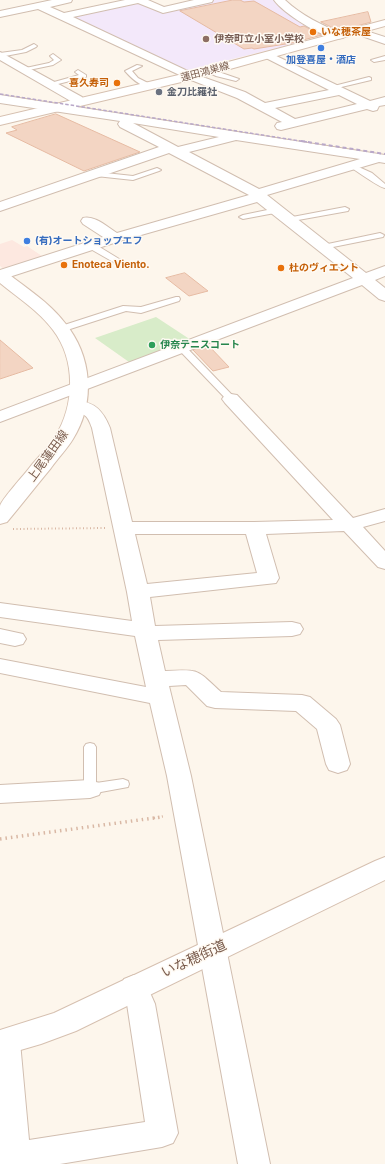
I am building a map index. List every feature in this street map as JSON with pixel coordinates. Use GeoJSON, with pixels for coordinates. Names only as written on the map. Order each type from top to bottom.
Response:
{"type":"FeatureCollection","features":[{"type":"Feature","properties":{"kind":"main road","name":"蓮田鴻巣線"},"geometry":{"type":"LineString","coordinates":[[0,121],[57,108],[82,100],[150,86],[210,71],[385,23]]}},
{"type":"Feature","properties":{"kind":"main road","name":"上尾蓮田線"},"geometry":{"type":"LineString","coordinates":[[0,275],[46,312],[61,328],[74,352],[79,368],[80,387],[72,423],[64,438],[4,523]]}},
{"type":"Feature","properties":{"kind":"main road","name":"いな穂街道"},"geometry":{"type":"LineString","coordinates":[[2,1042],[41,1031],[65,1022],[134,987],[213,951],[385,868]]}},
{"type":"Feature","properties":{"kind":"street"},"geometry":{"type":"LineString","coordinates":[[0,14],[67,0]]}},
{"type":"Feature","properties":{"kind":"street"},"geometry":{"type":"LineString","coordinates":[[65,16],[139,0],[163,10],[208,0]]}},
{"type":"Feature","properties":{"kind":"street"},"geometry":{"type":"LineString","coordinates":[[174,0],[186,5]]}},
{"type":"Feature","properties":{"kind":"street"},"geometry":{"type":"LineString","coordinates":[[279,0],[291,12],[339,36]]}},
{"type":"Feature","properties":{"kind":"street"},"geometry":{"type":"LineString","coordinates":[[40,6],[65,16],[190,76],[241,95],[298,128]]}},
{"type":"Feature","properties":{"kind":"street"},"geometry":{"type":"LineString","coordinates":[[357,31],[385,41]]}},
{"type":"Feature","properties":{"kind":"street"},"geometry":{"type":"LineString","coordinates":[[0,55],[50,84],[82,100],[108,110],[239,136],[382,160]]}},
{"type":"Feature","properties":{"kind":"street"},"geometry":{"type":"LineString","coordinates":[[268,55],[385,114]]}},
{"type":"Feature","properties":{"kind":"street"},"geometry":{"type":"LineString","coordinates":[[0,88],[82,100]]}},
{"type":"Feature","properties":{"kind":"street"},"geometry":{"type":"LineString","coordinates":[[264,107],[337,89]]}},
{"type":"Feature","properties":{"kind":"street"},"geometry":{"type":"LineString","coordinates":[[0,100],[96,114],[108,110],[193,117]]}},
{"type":"Feature","properties":{"kind":"street"},"geometry":{"type":"LineString","coordinates":[[0,207],[96,174],[173,150],[271,128],[298,128],[368,105],[385,101]]}},
{"type":"Feature","properties":{"kind":"street"},"geometry":{"type":"LineString","coordinates":[[108,110],[173,150],[258,196],[385,296]]}},
{"type":"Feature","properties":{"kind":"street"},"geometry":{"type":"LineString","coordinates":[[0,275],[115,238],[258,196],[352,166],[382,160]]}},
{"type":"Feature","properties":{"kind":"street"},"geometry":{"type":"LineString","coordinates":[[88,221],[115,238]]}},
{"type":"Feature","properties":{"kind":"street"},"geometry":{"type":"LineString","coordinates":[[0,417],[385,271]]}},
{"type":"Feature","properties":{"kind":"street"},"geometry":{"type":"LineString","coordinates":[[231,399],[385,563]]}},
{"type":"Feature","properties":{"kind":"street"},"geometry":{"type":"LineString","coordinates":[[77,406],[90,408],[95,413],[98,420],[124,528],[145,632],[179,776],[185,814],[254,1164]]}},
{"type":"Feature","properties":{"kind":"street"},"geometry":{"type":"LineString","coordinates":[[124,528],[254,528],[349,525],[385,515]]}},
{"type":"Feature","properties":{"kind":"street"},"geometry":{"type":"LineString","coordinates":[[138,592],[269,578],[254,528]]}},
{"type":"Feature","properties":{"kind":"street"},"geometry":{"type":"LineString","coordinates":[[0,610],[145,632],[292,628]]}},
{"type":"Feature","properties":{"kind":"street"},"geometry":{"type":"LineString","coordinates":[[0,666],[158,688],[191,676],[215,700],[302,703],[328,725],[338,764]]}},
{"type":"Feature","properties":{"kind":"street"},"geometry":{"type":"LineString","coordinates":[[0,794],[90,789]]}},
{"type":"Feature","properties":{"kind":"street"},"geometry":{"type":"LineString","coordinates":[[2,1042],[15,1161],[162,1133],[142,1004],[134,987]]}},
{"type":"Feature","properties":{"kind":"lane"},"geometry":{"type":"LineString","coordinates":[[0,55],[24,51],[34,46]]}},
{"type":"Feature","properties":{"kind":"lane"},"geometry":{"type":"LineString","coordinates":[[24,69],[51,64],[58,60],[54,56]]}},
{"type":"Feature","properties":{"kind":"lane"},"geometry":{"type":"LineString","coordinates":[[374,60],[385,58]]}},
{"type":"Feature","properties":{"kind":"lane"},"geometry":{"type":"LineString","coordinates":[[139,66],[128,70],[136,79],[150,86]]}},
{"type":"Feature","properties":{"kind":"lane"},"geometry":{"type":"LineString","coordinates":[[210,71],[218,75],[236,79]]}},
{"type":"Feature","properties":{"kind":"lane"},"geometry":{"type":"LineString","coordinates":[[50,84],[84,76],[78,72]]}},
{"type":"Feature","properties":{"kind":"lane"},"geometry":{"type":"LineString","coordinates":[[337,89],[369,79]]}},
{"type":"Feature","properties":{"kind":"lane"},"geometry":{"type":"LineString","coordinates":[[352,166],[369,175],[383,186]]}},
{"type":"Feature","properties":{"kind":"lane"},"geometry":{"type":"LineString","coordinates":[[96,174],[133,178],[157,170]]}},
{"type":"Feature","properties":{"kind":"lane"},"geometry":{"type":"LineString","coordinates":[[287,220],[345,209]]}},
{"type":"Feature","properties":{"kind":"lane"},"geometry":{"type":"LineString","coordinates":[[243,217],[277,210]]}},
{"type":"Feature","properties":{"kind":"lane"},"geometry":{"type":"LineString","coordinates":[[323,247],[380,235]]}},
{"type":"Feature","properties":{"kind":"lane"},"geometry":{"type":"LineString","coordinates":[[90,246],[125,265]]}},
{"type":"Feature","properties":{"kind":"lane"},"geometry":{"type":"LineString","coordinates":[[61,328],[126,308],[141,310],[176,299]]}},
{"type":"Feature","properties":{"kind":"lane"},"geometry":{"type":"LineString","coordinates":[[182,348],[231,399]]}},
{"type":"Feature","properties":{"kind":"lane"},"geometry":{"type":"LineString","coordinates":[[90,746],[90,789],[123,784]]}},
{"type":"Feature","properties":{"kind":"lane"},"geometry":{"type":"LineString","coordinates":[[0,782],[0,794]]}},
{"type":"Feature","properties":{"kind":"path"},"geometry":{"type":"LineString","coordinates":[[4,523],[124,528]]}},
{"type":"Feature","properties":{"kind":"path"},"geometry":{"type":"LineString","coordinates":[[0,839],[185,814]]}},
{"type":"Feature","properties":{"kind":"shaded area","name":"伊奈町立小室小学校"},"geometry":{"type":"Polygon","coordinates":[[[212,0],[275,0],[284,9],[282,10],[317,27],[289,35],[306,43],[297,43],[184,71],[71,16],[136,2],[160,12],[212,0]]]}},
{"type":"Feature","properties":{"kind":"shaded area"},"geometry":{"type":"Polygon","coordinates":[[[12,240],[24,247],[27,246],[45,258],[6,271],[0,266],[0,244],[12,240]]]}},
{"type":"Feature","properties":{"kind":"green space"},"geometry":{"type":"Polygon","coordinates":[[[156,317],[191,340],[129,362],[95,338],[156,317]]]}},
{"type":"Feature","properties":{"kind":"building"},"geometry":{"type":"Polygon","coordinates":[[[233,0],[240,0],[244,2],[254,1],[300,27],[304,26],[322,35],[292,43],[254,49],[244,49],[180,11],[233,0]]]}},
{"type":"Feature","properties":{"kind":"building"},"geometry":{"type":"Polygon","coordinates":[[[368,12],[371,22],[339,31],[321,22],[368,12]]]}},
{"type":"Feature","properties":{"kind":"building"},"geometry":{"type":"Polygon","coordinates":[[[56,114],[140,152],[84,171],[6,133],[17,130],[12,127],[56,114]]]}},
{"type":"Feature","properties":{"kind":"building"},"geometry":{"type":"Polygon","coordinates":[[[185,273],[208,291],[189,296],[166,278],[185,273]]]}},
{"type":"Feature","properties":{"kind":"building"},"geometry":{"type":"Polygon","coordinates":[[[0,340],[33,368],[0,379],[0,340]]]}},
{"type":"Feature","properties":{"kind":"building"},"geometry":{"type":"Polygon","coordinates":[[[208,345],[229,367],[213,371],[193,350],[208,345]]]}},
{"type":"Feature","properties":{"kind":"railway"},"geometry":{"type":"LineString","coordinates":[[0,94],[307,142]]}},
{"type":"Feature","properties":{"kind":"railway"},"geometry":{"type":"LineString","coordinates":[[301,141],[385,154]]}},
{"type":"Feature","properties":{"kind":"place","name":"いな穂茶屋"},"geometry":{"type":"Point","coordinates":[313,32]}},
{"type":"Feature","properties":{"kind":"place","name":"伊奈町立小室小学校"},"geometry":{"type":"Point","coordinates":[206,39]}},
{"type":"Feature","properties":{"kind":"place","name":"加登喜屋・酒店"},"geometry":{"type":"Point","coordinates":[321,48]}},
{"type":"Feature","properties":{"kind":"place","name":"喜久寿司"},"geometry":{"type":"Point","coordinates":[117,83]}},
{"type":"Feature","properties":{"kind":"place","name":"金刀比羅社"},"geometry":{"type":"Point","coordinates":[159,92]}},
{"type":"Feature","properties":{"kind":"place","name":"(有)オートショップエフ"},"geometry":{"type":"Point","coordinates":[27,241]}},
{"type":"Feature","properties":{"kind":"place","name":"Enoteca Viento."},"geometry":{"type":"Point","coordinates":[64,265]}},
{"type":"Feature","properties":{"kind":"place","name":"杜のヴィエント"},"geometry":{"type":"Point","coordinates":[281,268]}},
{"type":"Feature","properties":{"kind":"place","name":"伊奈テニスコート"},"geometry":{"type":"Point","coordinates":[152,345]}}]}
